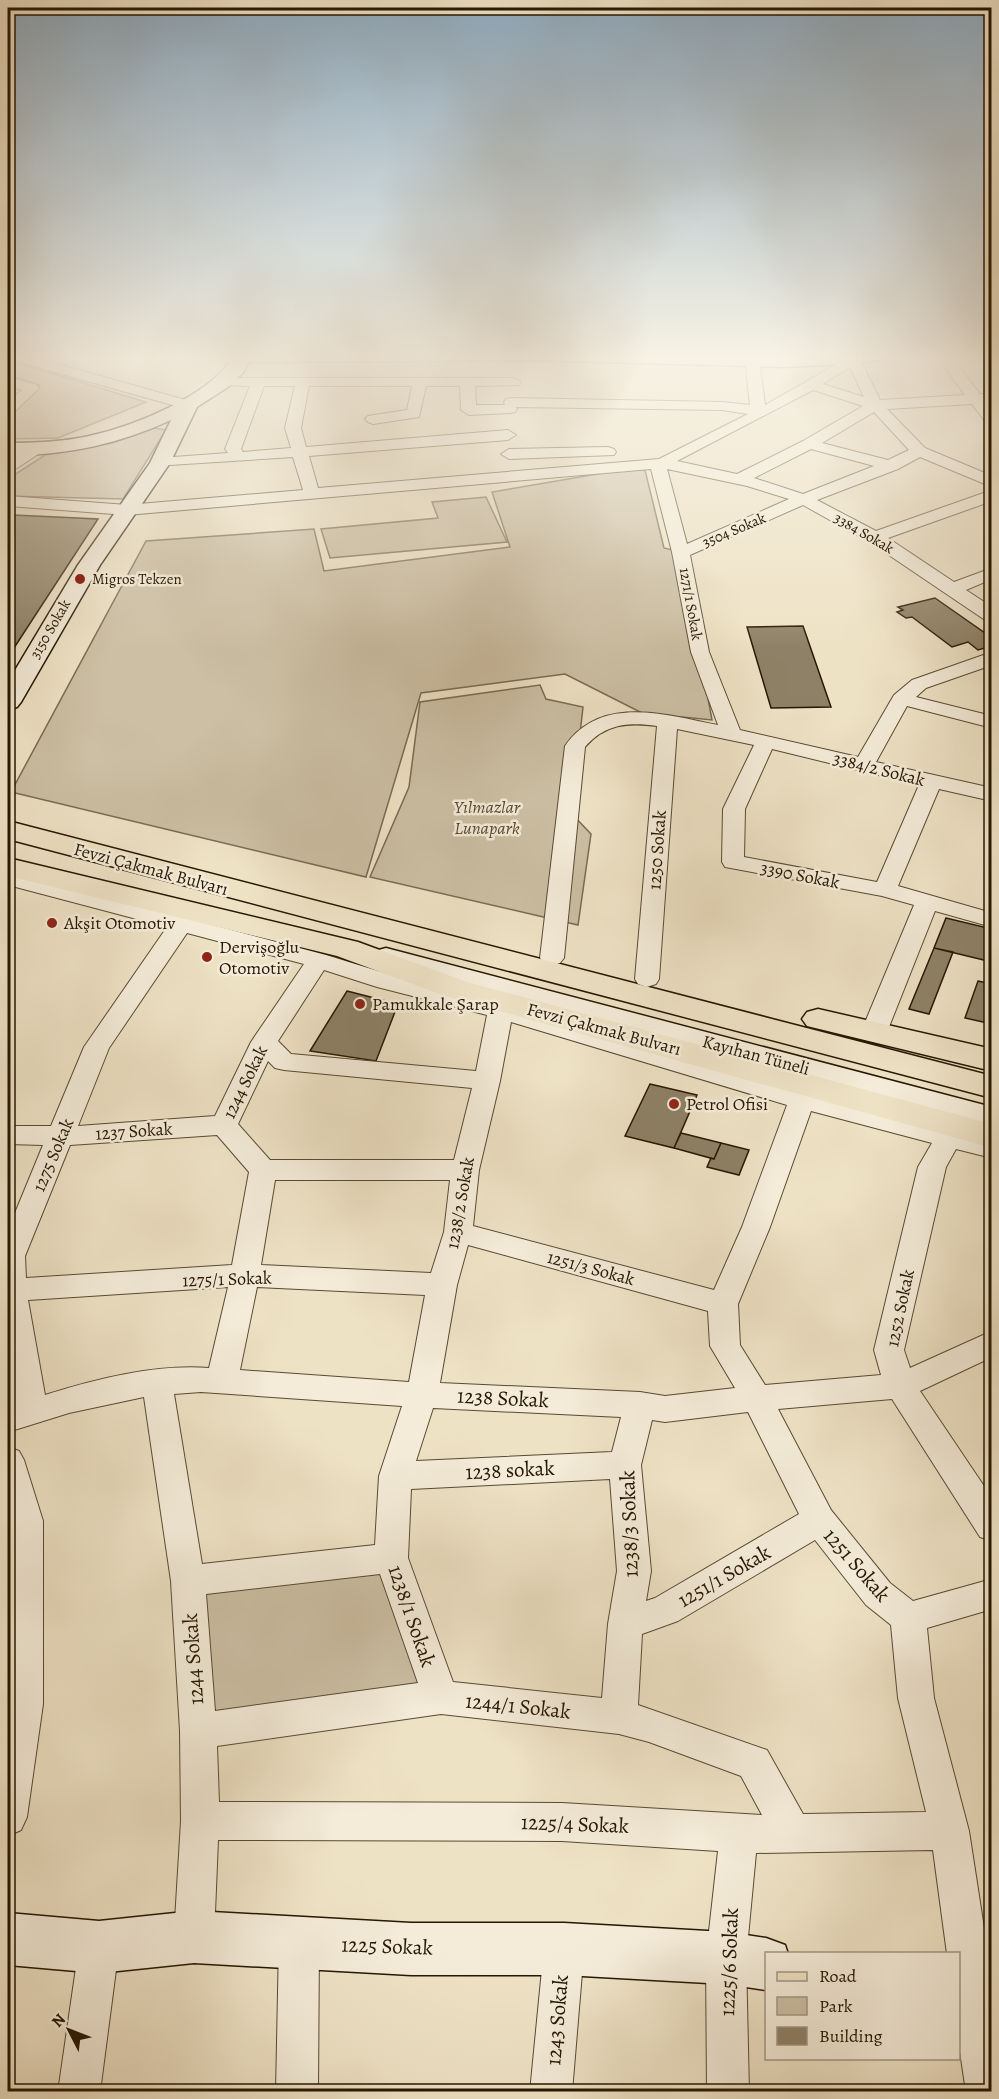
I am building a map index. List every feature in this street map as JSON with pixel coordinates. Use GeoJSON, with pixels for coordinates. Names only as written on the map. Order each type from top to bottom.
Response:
{"type":"FeatureCollection","features":[{"type":"Feature","properties":{"kind":"main road"},"geometry":{"type":"LineString","coordinates":[[8,817],[552,958],[992,1060]]}},
{"type":"Feature","properties":{"kind":"main road","name":"Fevzi Çakmak Bulvarı"},"geometry":{"type":"LineString","coordinates":[[8,830],[992,1087]]}},
{"type":"Feature","properties":{"kind":"main road","name":"Fevzi Çakmak Bulvarı"},"geometry":{"type":"LineString","coordinates":[[8,867],[992,1136]]}},
{"type":"Feature","properties":{"kind":"street"},"geometry":{"type":"LineString","coordinates":[[8,467],[29,453]]}},
{"type":"Feature","properties":{"kind":"street","name":"3150 Sokak"},"geometry":{"type":"LineString","coordinates":[[8,702],[61,610],[165,453]]}},
{"type":"Feature","properties":{"kind":"street"},"geometry":{"type":"LineString","coordinates":[[236,453],[239,457]]}},
{"type":"Feature","properties":{"kind":"street"},"geometry":{"type":"LineString","coordinates":[[160,463],[300,453],[312,494]]}},
{"type":"Feature","properties":{"kind":"street"},"geometry":{"type":"LineString","coordinates":[[509,476],[509,454],[555,453]]}},
{"type":"Feature","properties":{"kind":"street"},"geometry":{"type":"LineString","coordinates":[[642,453],[660,467]]}},
{"type":"Feature","properties":{"kind":"street"},"geometry":{"type":"LineString","coordinates":[[8,501],[127,510],[509,476],[660,467],[685,453]]}},
{"type":"Feature","properties":{"kind":"street"},"geometry":{"type":"LineString","coordinates":[[739,479],[791,453]]}},
{"type":"Feature","properties":{"kind":"street"},"geometry":{"type":"LineString","coordinates":[[843,453],[892,466]]}},
{"type":"Feature","properties":{"kind":"street","name":"3504 Sokak"},"geometry":{"type":"LineString","coordinates":[[681,552],[892,466],[915,453]]}},
{"type":"Feature","properties":{"kind":"street"},"geometry":{"type":"LineString","coordinates":[[924,453],[992,482]]}},
{"type":"Feature","properties":{"kind":"street"},"geometry":{"type":"LineString","coordinates":[[944,461],[980,460]]}},
{"type":"Feature","properties":{"kind":"street","name":"3384 Sokak"},"geometry":{"type":"LineString","coordinates":[[660,467],[739,479],[804,500],[875,537],[992,616]]}},
{"type":"Feature","properties":{"kind":"street","name":"1271/1 Sokak"},"geometry":{"type":"LineString","coordinates":[[660,467],[681,552],[700,652],[731,734]]}},
{"type":"Feature","properties":{"kind":"street"},"geometry":{"type":"LineString","coordinates":[[875,537],[992,495]]}},
{"type":"Feature","properties":{"kind":"street"},"geometry":{"type":"LineString","coordinates":[[952,589],[992,573]]}},
{"type":"Feature","properties":{"kind":"street"},"geometry":{"type":"LineString","coordinates":[[864,765],[901,699],[919,684],[992,658]]}},
{"type":"Feature","properties":{"kind":"street"},"geometry":{"type":"LineString","coordinates":[[901,699],[992,722]]}},
{"type":"Feature","properties":{"kind":"street","name":"3384/2 Sokak"},"geometry":{"type":"LineString","coordinates":[[552,958],[575,746],[590,728],[604,721],[618,718],[667,722],[731,734],[992,795]]}},
{"type":"Feature","properties":{"kind":"street","name":"1250 Sokak"},"geometry":{"type":"LineString","coordinates":[[647,979],[667,722]]}},
{"type":"Feature","properties":{"kind":"street","name":"3390 Sokak"},"geometry":{"type":"LineString","coordinates":[[766,741],[734,809],[733,862],[885,890],[992,920]]}},
{"type":"Feature","properties":{"kind":"street"},"geometry":{"type":"LineString","coordinates":[[885,890],[931,782]]}},
{"type":"Feature","properties":{"kind":"street"},"geometry":{"type":"LineString","coordinates":[[8,878],[181,924],[332,954],[386,982],[450,996],[802,1100],[992,1149]]}},
{"type":"Feature","properties":{"kind":"street"},"geometry":{"type":"LineString","coordinates":[[874,1032],[927,902]]}},
{"type":"Feature","properties":{"kind":"street","name":"1275 Sokak"},"geometry":{"type":"LineString","coordinates":[[20,1415],[9,1257],[62,1136],[97,1047],[181,924]]}},
{"type":"Feature","properties":{"kind":"street","name":"1244 Sokak"},"geometry":{"type":"LineString","coordinates":[[263,1170],[224,1125],[264,1042],[332,954]]}},
{"type":"Feature","properties":{"kind":"street","name":"Kayıhan Tüneli"},"geometry":{"type":"LineString","coordinates":[[332,954],[465,977],[992,1119]]}},
{"type":"Feature","properties":{"kind":"street","name":"1238/2 Sokak"},"geometry":{"type":"LineString","coordinates":[[422,1394],[442,1286],[458,1232],[465,1170],[487,1081],[500,1012]]}},
{"type":"Feature","properties":{"kind":"street"},"geometry":{"type":"LineString","coordinates":[[264,1042],[285,1062],[487,1081]]}},
{"type":"Feature","properties":{"kind":"street","name":"1251 Sokak"},"geometry":{"type":"LineString","coordinates":[[802,1100],[756,1227],[723,1304],[725,1346],[757,1398],[819,1520],[878,1594],[908,1618]]}},
{"type":"Feature","properties":{"kind":"street","name":"1237 Sokak"},"geometry":{"type":"LineString","coordinates":[[8,1135],[62,1136],[224,1125]]}},
{"type":"Feature","properties":{"kind":"street","name":"1252 Sokak"},"geometry":{"type":"LineString","coordinates":[[948,1138],[932,1167],[889,1350],[900,1386],[992,1527]]}},
{"type":"Feature","properties":{"kind":"street"},"geometry":{"type":"LineString","coordinates":[[222,1381],[245,1275],[263,1170],[465,1170]]}},
{"type":"Feature","properties":{"kind":"street","name":"1251/3 Sokak"},"geometry":{"type":"LineString","coordinates":[[458,1232],[723,1304]]}},
{"type":"Feature","properties":{"kind":"street","name":"1275/1 Sokak"},"geometry":{"type":"LineString","coordinates":[[12,1290],[245,1275],[442,1286]]}},
{"type":"Feature","properties":{"kind":"street","name":"1238 Sokak"},"geometry":{"type":"LineString","coordinates":[[20,1415],[69,1400],[157,1382],[222,1381],[640,1405],[665,1409],[757,1398],[900,1386],[990,1345]]}},
{"type":"Feature","properties":{"kind":"street","name":"1244 Sokak"},"geometry":{"type":"LineString","coordinates":[[157,1382],[188,1581],[198,1731],[200,1821],[194,1937]]}},
{"type":"Feature","properties":{"kind":"street","name":"1238/1 Sokak"},"geometry":{"type":"LineString","coordinates":[[422,1394],[395,1476],[391,1558],[441,1697]]}},
{"type":"Feature","properties":{"kind":"street","name":"1238/3 Sokak"},"geometry":{"type":"LineString","coordinates":[[619,1717],[625,1624],[634,1571],[625,1465],[640,1405]]}},
{"type":"Feature","properties":{"kind":"street"},"geometry":{"type":"LineString","coordinates":[[8,1460],[17,1523],[25,1704],[8,1816]]}},
{"type":"Feature","properties":{"kind":"street","name":"1238 sokak"},"geometry":{"type":"LineString","coordinates":[[395,1476],[625,1465]]}},
{"type":"Feature","properties":{"kind":"street","name":"1251/1 Sokak"},"geometry":{"type":"LineString","coordinates":[[625,1624],[666,1610],[819,1520]]}},
{"type":"Feature","properties":{"kind":"street"},"geometry":{"type":"LineString","coordinates":[[188,1581],[391,1558]]}},
{"type":"Feature","properties":{"kind":"street"},"geometry":{"type":"LineString","coordinates":[[987,2091],[950,1831],[916,1698],[908,1618],[992,1594]]}},
{"type":"Feature","properties":{"kind":"street","name":"1244/1 Sokak"},"geometry":{"type":"LineString","coordinates":[[198,1731],[441,1697],[619,1717],[649,1725],[754,1763],[792,1833]]}},
{"type":"Feature","properties":{"kind":"street","name":"1225/4 Sokak"},"geometry":{"type":"LineString","coordinates":[[200,1821],[562,1822],[739,1834],[950,1831]]}},
{"type":"Feature","properties":{"kind":"street","name":"1225/6 Sokak"},"geometry":{"type":"LineString","coordinates":[[728,2091],[746,1961],[739,1834]]}},
{"type":"Feature","properties":{"kind":"street","name":"1225 Sokak"},"geometry":{"type":"LineString","coordinates":[[8,1939],[99,1947],[194,1937],[411,1949],[564,1949],[746,1961]]}},
{"type":"Feature","properties":{"kind":"street"},"geometry":{"type":"LineString","coordinates":[[297,2091],[299,1942]]}},
{"type":"Feature","properties":{"kind":"street"},"geometry":{"type":"LineString","coordinates":[[79,2091],[99,1947]]}},
{"type":"Feature","properties":{"kind":"street","name":"1243 Sokak"},"geometry":{"type":"LineString","coordinates":[[551,2091],[564,1949]]}},
{"type":"Feature","properties":{"kind":"green space"},"geometry":{"type":"Polygon","coordinates":[[[56,453],[152,453],[123,499],[8,496],[8,479],[45,455],[56,453]]]}},
{"type":"Feature","properties":{"kind":"green space"},"geometry":{"type":"Polygon","coordinates":[[[627,469],[645,470],[664,548],[681,552],[712,720],[642,713],[565,674],[421,693],[366,877],[11,792],[146,541],[314,529],[324,571],[510,547],[492,492],[627,469]]]}},
{"type":"Feature","properties":{"kind":"green space"},"geometry":{"type":"Polygon","coordinates":[[[486,497],[507,542],[330,558],[321,529],[438,518],[432,502],[486,497]]]}},
{"type":"Feature","properties":{"kind":"green space","name":"Yılmazlar Lunapark"},"geometry":{"type":"Polygon","coordinates":[[[540,685],[546,699],[583,707],[571,813],[591,834],[578,925],[370,877],[409,787],[420,702],[540,685]]]}},
{"type":"Feature","properties":{"kind":"green space"},"geometry":{"type":"Polygon","coordinates":[[[391,1558],[441,1697],[198,1731],[188,1581],[391,1558]]]}},
{"type":"Feature","properties":{"kind":"building"},"geometry":{"type":"Polygon","coordinates":[[[13,515],[98,519],[14,648],[8,648],[8,523],[13,515]]]}},
{"type":"Feature","properties":{"kind":"building"},"geometry":{"type":"Polygon","coordinates":[[[935,598],[992,638],[992,646],[978,650],[968,642],[952,647],[912,617],[906,618],[897,612],[903,610],[898,607],[935,598]]]}},
{"type":"Feature","properties":{"kind":"building"},"geometry":{"type":"Polygon","coordinates":[[[803,626],[831,707],[771,708],[747,627],[803,626]]]}},
{"type":"Feature","properties":{"kind":"building"},"geometry":{"type":"Polygon","coordinates":[[[946,918],[992,929],[992,962],[934,948],[946,918]]]}},
{"type":"Feature","properties":{"kind":"building"},"geometry":{"type":"Polygon","coordinates":[[[934,948],[953,952],[929,1014],[909,1009],[934,948]]]}},
{"type":"Feature","properties":{"kind":"building"},"geometry":{"type":"Polygon","coordinates":[[[978,981],[992,984],[992,1024],[965,1018],[978,981]]]}},
{"type":"Feature","properties":{"kind":"building"},"geometry":{"type":"Polygon","coordinates":[[[347,991],[398,1004],[376,1061],[310,1051],[347,991]]]}},
{"type":"Feature","properties":{"kind":"building"},"geometry":{"type":"Polygon","coordinates":[[[650,1084],[697,1095],[674,1148],[625,1136],[650,1084]]]}},
{"type":"Feature","properties":{"kind":"building"},"geometry":{"type":"Polygon","coordinates":[[[681,1133],[721,1143],[714,1159],[674,1148],[681,1133]]]}},
{"type":"Feature","properties":{"kind":"building"},"geometry":{"type":"Polygon","coordinates":[[[721,1143],[749,1150],[739,1175],[707,1167],[711,1158],[714,1159],[721,1143]]]}},
{"type":"Feature","properties":{"kind":"place","name":"Migros Tekzen"},"geometry":{"type":"Point","coordinates":[80,579]}},
{"type":"Feature","properties":{"kind":"place","name":"Akşit Otomotiv"},"geometry":{"type":"Point","coordinates":[52,923]}},
{"type":"Feature","properties":{"kind":"place","name":"Dervişoğlu Otomotiv"},"geometry":{"type":"Point","coordinates":[207,957]}},
{"type":"Feature","properties":{"kind":"place","name":"Pamukkale Şarap"},"geometry":{"type":"Point","coordinates":[360,1004]}},
{"type":"Feature","properties":{"kind":"place","name":"Petrol Ofisi"},"geometry":{"type":"Point","coordinates":[674,1104]}}]}
